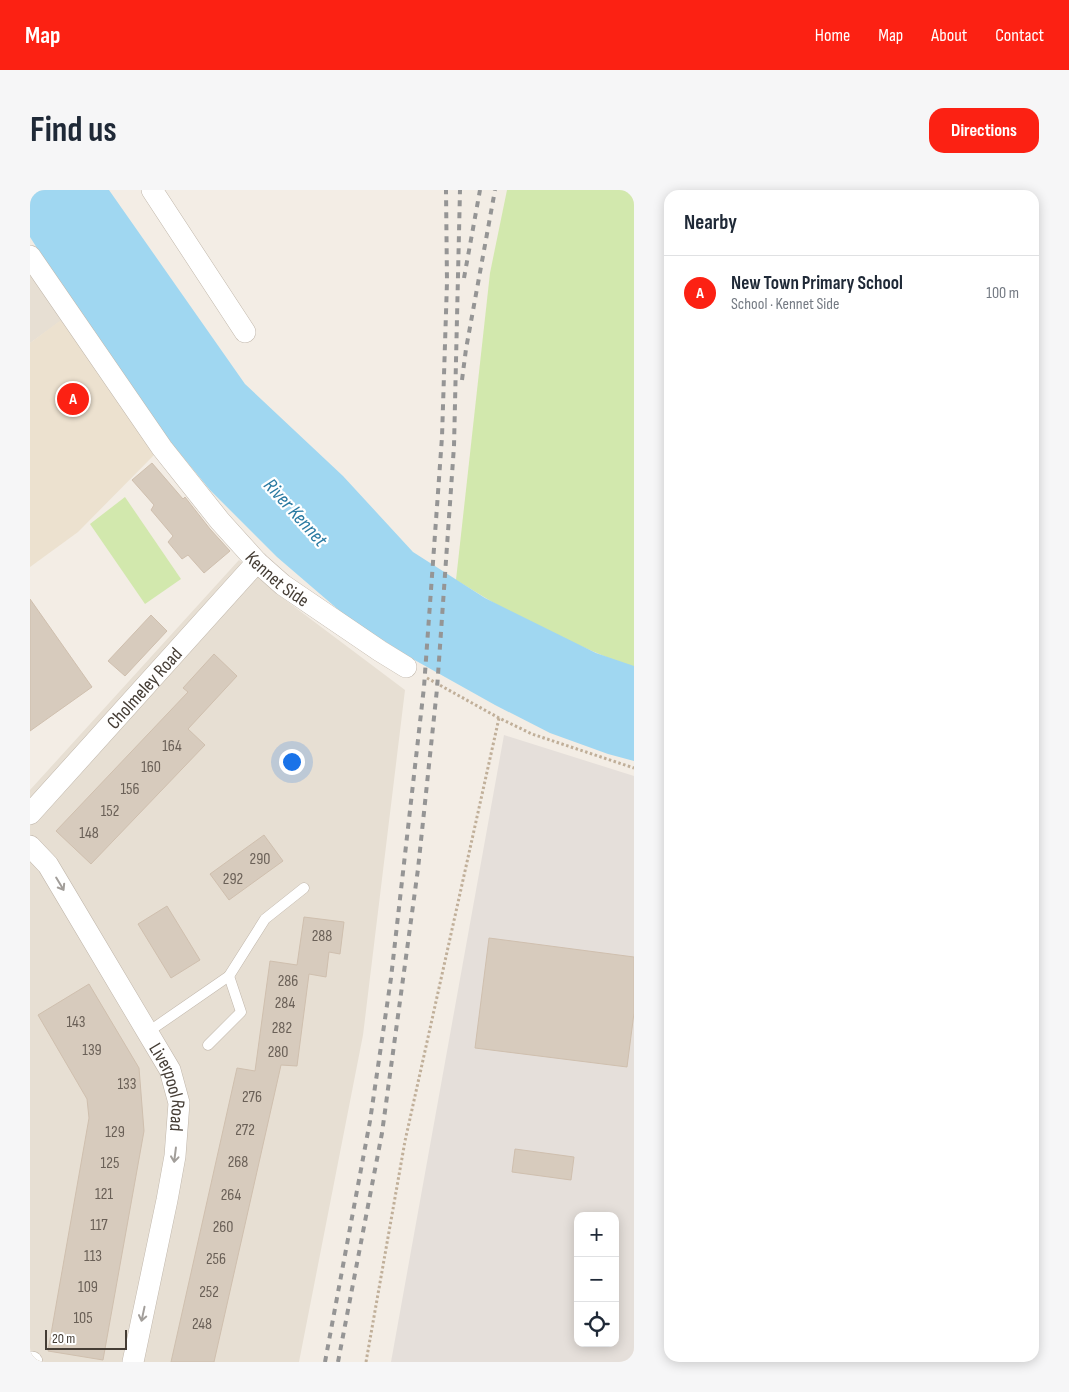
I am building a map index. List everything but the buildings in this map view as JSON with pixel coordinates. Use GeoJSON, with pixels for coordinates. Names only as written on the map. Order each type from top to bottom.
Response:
{"type":"FeatureCollection","features":[{"type":"Feature","properties":{"kind":"street"},"geometry":{"type":"LineString","coordinates":[[152,190],[245,332]]}},
{"type":"Feature","properties":{"kind":"street","name":"Kennet Side"},"geometry":{"type":"LineString","coordinates":[[30,256],[162,448],[220,521],[257,562],[283,584],[406,667]]}},
{"type":"Feature","properties":{"kind":"street","name":"Cholmeley Road"},"geometry":{"type":"LineString","coordinates":[[30,814],[257,562]]}},
{"type":"Feature","properties":{"kind":"street","name":"Liverpool Road"},"geometry":{"type":"LineString","coordinates":[[30,846],[48,865],[148,1032],[170,1070],[179,1103],[175,1156],[133,1362]]}},
{"type":"Feature","properties":{"kind":"lane"},"geometry":{"type":"LineString","coordinates":[[148,1032],[229,976],[265,920],[304,888]]}},
{"type":"Feature","properties":{"kind":"lane"},"geometry":{"type":"LineString","coordinates":[[208,1045],[241,1012],[229,976]]}},
{"type":"Feature","properties":{"kind":"path"},"geometry":{"type":"LineString","coordinates":[[406,667],[532,734],[634,768]]}},
{"type":"Feature","properties":{"kind":"path"},"geometry":{"type":"LineString","coordinates":[[366,1362],[405,1141],[499,718]]}},
{"type":"Feature","properties":{"kind":"shaded area"},"geometry":{"type":"Polygon","coordinates":[[[30,265],[66,317],[30,343],[30,265]]]}},
{"type":"Feature","properties":{"kind":"shaded area"},"geometry":{"type":"Polygon","coordinates":[[[61,320],[155,454],[78,532],[30,567],[30,343],[61,320]]]}},
{"type":"Feature","properties":{"kind":"shaded area"},"geometry":{"type":"Polygon","coordinates":[[[239,560],[276,593],[405,690],[363,1035],[299,1362],[30,1362],[30,790],[239,560]]]}},
{"type":"Feature","properties":{"kind":"shaded area"},"geometry":{"type":"Polygon","coordinates":[[[504,735],[634,776],[634,1362],[391,1362],[504,735]]]}},
{"type":"Feature","properties":{"kind":"green space"},"geometry":{"type":"Polygon","coordinates":[[[507,190],[634,190],[634,669],[527,623],[456,580],[490,273],[507,190]]]}},
{"type":"Feature","properties":{"kind":"green space"},"geometry":{"type":"Polygon","coordinates":[[[125,497],[181,579],[145,604],[90,524],[125,497]]]}},
{"type":"Feature","properties":{"kind":"water","name":"River Kennet"},"geometry":{"type":"Polygon","coordinates":[[[30,190],[109,190],[245,384],[343,476],[413,552],[485,598],[596,653],[634,666],[634,761],[608,754],[550,733],[411,658],[348,618],[277,557],[210,490],[155,423],[101,349],[30,237],[30,190]]]}},
{"type":"Feature","properties":{"kind":"railway"},"geometry":{"type":"LineString","coordinates":[[325,1362],[370,1121],[391,978],[424,687],[442,437],[447,282],[446,190]]}},
{"type":"Feature","properties":{"kind":"railway"},"geometry":{"type":"LineString","coordinates":[[338,1362],[382,1133],[418,869],[437,689],[454,446],[460,190]]}},
{"type":"Feature","properties":{"kind":"railway"},"geometry":{"type":"LineString","coordinates":[[464,278],[480,190]]}},
{"type":"Feature","properties":{"kind":"railway"},"geometry":{"type":"LineString","coordinates":[[462,380],[495,190]]}},
{"type":"Feature","properties":{"kind":"place","name":"New Town Primary School"},"geometry":{"type":"Point","coordinates":[73,399]}}]}
